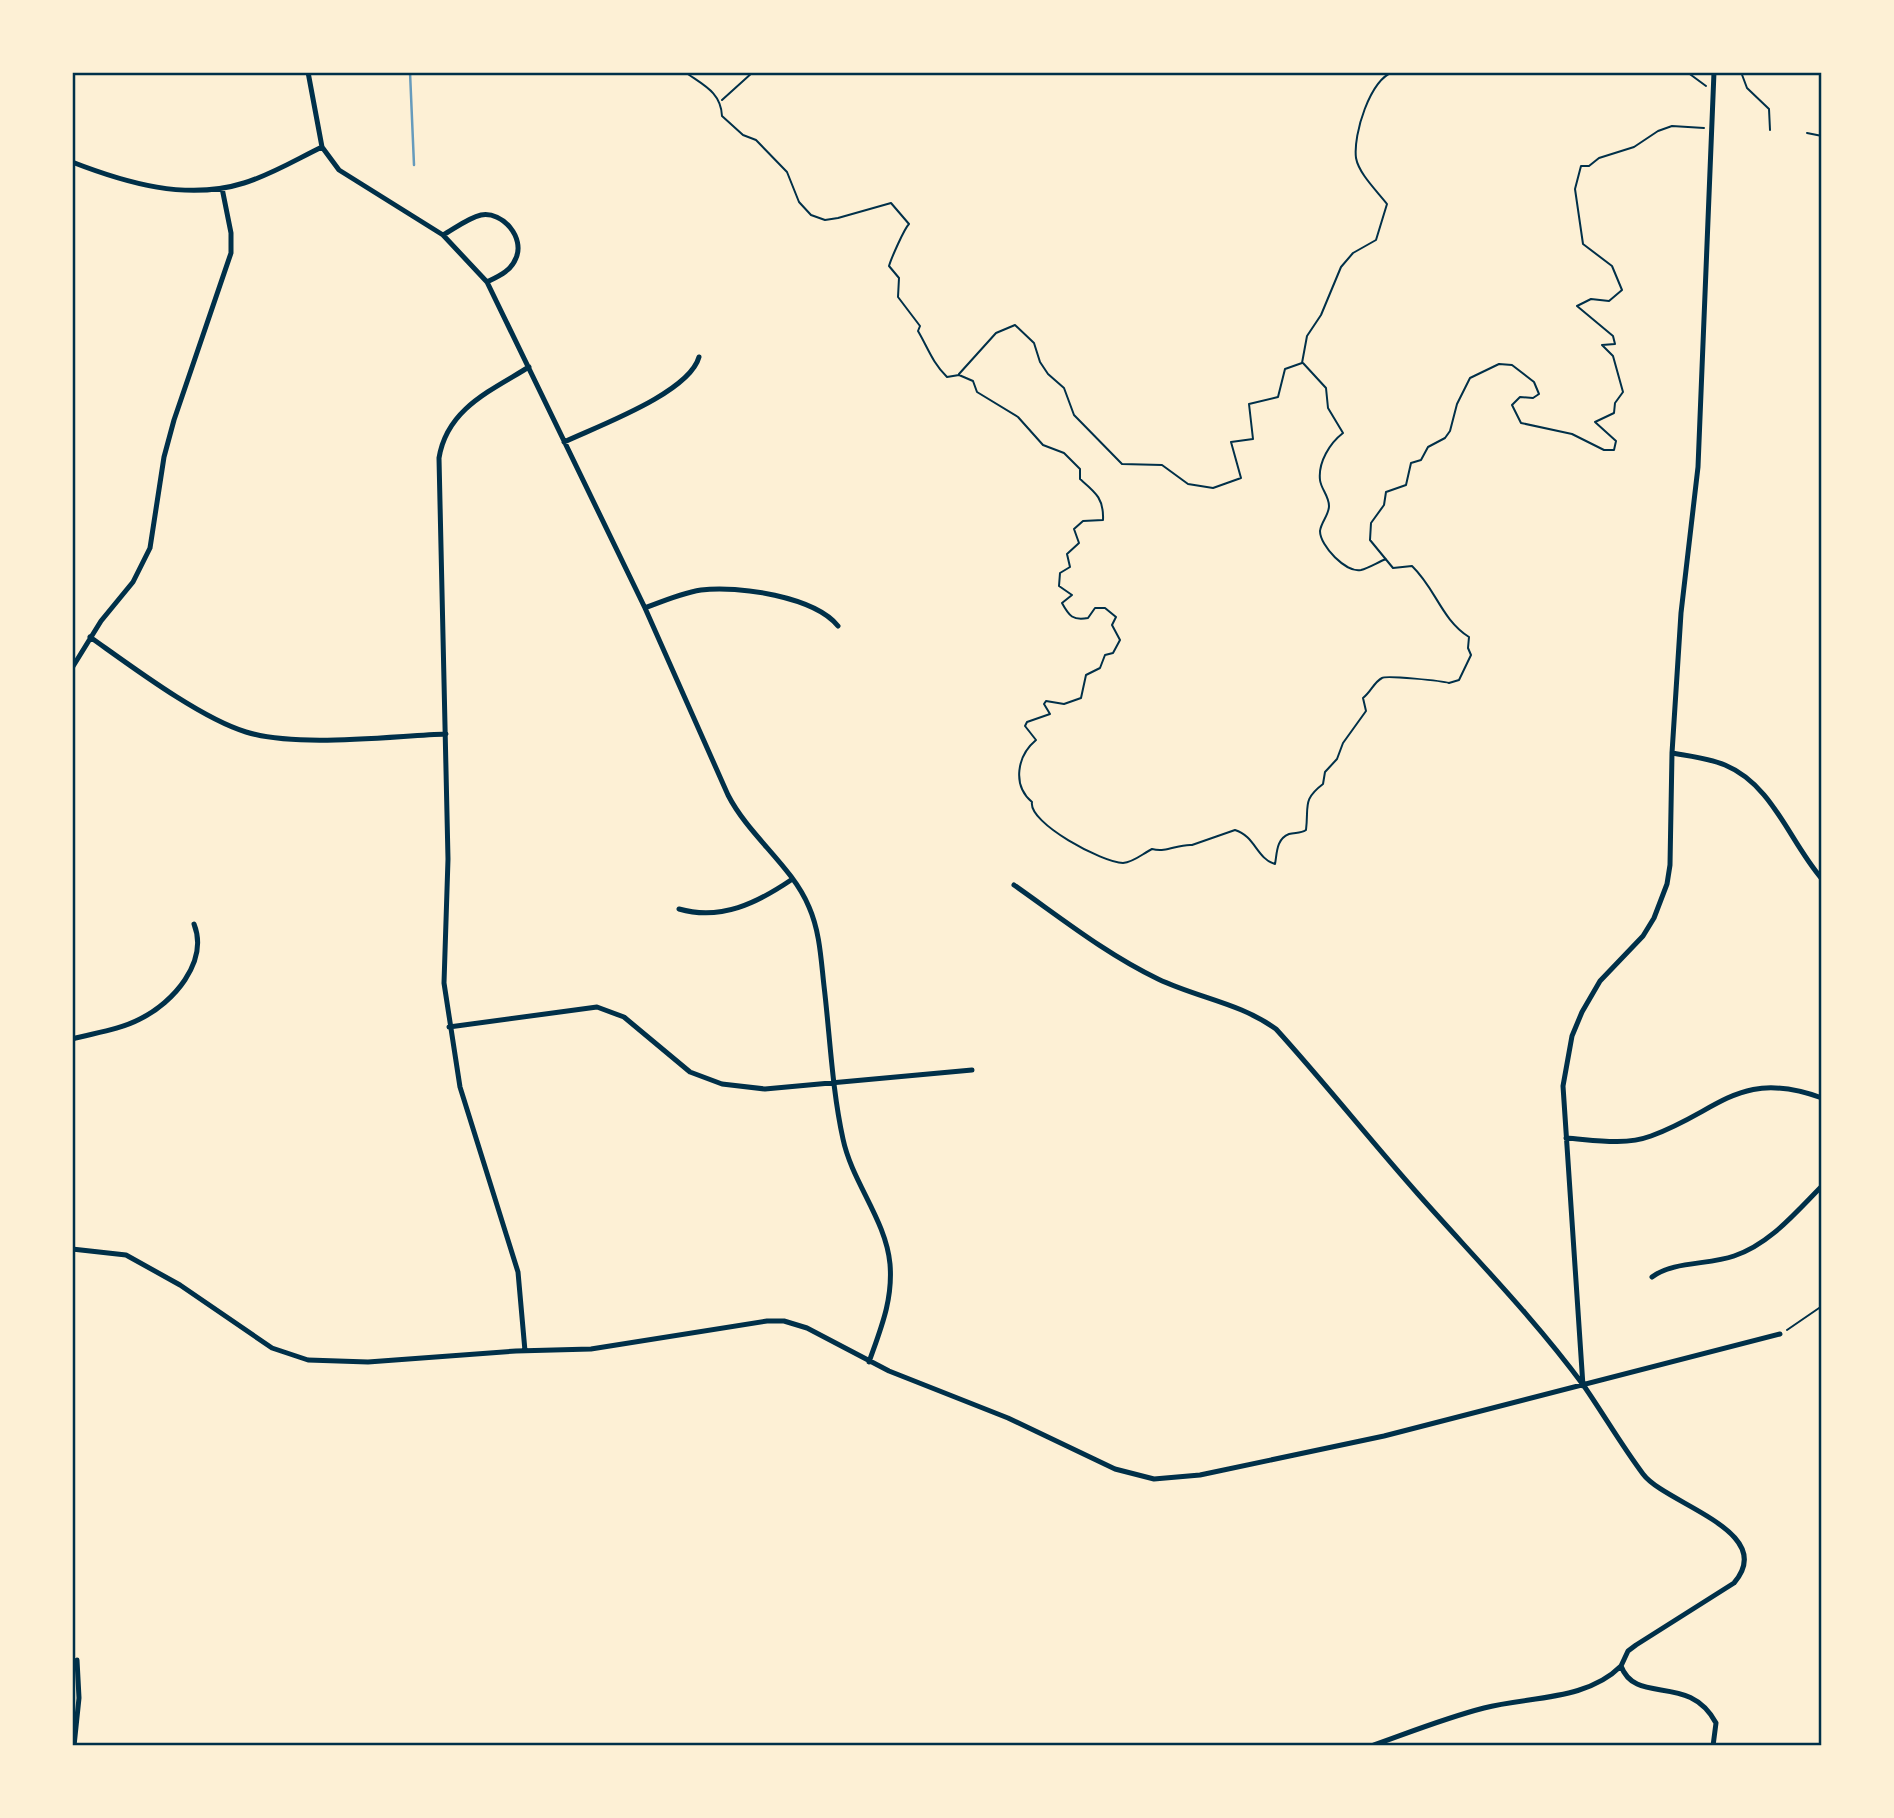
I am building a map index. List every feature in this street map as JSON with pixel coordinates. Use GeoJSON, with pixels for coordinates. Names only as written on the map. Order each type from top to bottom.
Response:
{"type":"FeatureCollection","features":[{"type":"Feature","properties":{"kind":"street"},"geometry":{"type":"LineString","coordinates":[[308,72],[322,147],[339,170],[443,236],[487,282],[645,608],[737,814],[803,895],[815,924],[843,1139],[890,1261],[889,1306],[869,1362]]}},
{"type":"Feature","properties":{"kind":"street"},"geometry":{"type":"LineString","coordinates":[[1583,1386],[1563,1086],[1572,1036],[1600,981],[1643,936],[1667,884],[1681,614],[1699,467],[1714,72]]}},
{"type":"Feature","properties":{"kind":"street"},"geometry":{"type":"LineString","coordinates":[[72,162],[159,189],[222,188],[246,183],[322,147]]}},
{"type":"Feature","properties":{"kind":"street"},"geometry":{"type":"LineString","coordinates":[[72,668],[90,637],[133,582],[150,548],[164,457],[174,419],[231,253],[231,233],[222,188]]}},
{"type":"Feature","properties":{"kind":"street"},"geometry":{"type":"LineString","coordinates":[[443,236],[480,215],[497,218],[505,223],[518,242],[518,253],[509,269],[487,282]]}},
{"type":"Feature","properties":{"kind":"street"},"geometry":{"type":"LineString","coordinates":[[564,442],[673,388],[696,367],[699,357]]}},
{"type":"Feature","properties":{"kind":"street"},"geometry":{"type":"LineString","coordinates":[[526,1351],[518,1272],[460,1087],[449,1027],[443,951],[449,859],[439,458],[442,439],[455,417],[467,405],[529,367]]}},
{"type":"Feature","properties":{"kind":"street"},"geometry":{"type":"LineString","coordinates":[[645,608],[700,590],[738,590],[824,612],[838,626]]}},
{"type":"Feature","properties":{"kind":"street"},"geometry":{"type":"LineString","coordinates":[[90,637],[213,717],[250,733],[286,738],[446,734]]}},
{"type":"Feature","properties":{"kind":"street"},"geometry":{"type":"LineString","coordinates":[[1672,752],[1723,765],[1757,786],[1822,879]]}},
{"type":"Feature","properties":{"kind":"street"},"geometry":{"type":"LineString","coordinates":[[679,909],[706,913],[731,910],[762,899],[792,880]]}},
{"type":"Feature","properties":{"kind":"street"},"geometry":{"type":"LineString","coordinates":[[1014,885],[1100,946],[1148,974],[1171,985],[1245,1009],[1276,1029],[1583,1386],[1654,1487],[1723,1526],[1741,1548],[1745,1561],[1743,1573],[1734,1583],[1636,1645],[1628,1651],[1621,1666],[1599,1684],[1486,1707],[1371,1746]]}},
{"type":"Feature","properties":{"kind":"street"},"geometry":{"type":"LineString","coordinates":[[72,1039],[126,1025],[142,1018],[169,999],[196,960],[199,936],[194,924]]}},
{"type":"Feature","properties":{"kind":"street"},"geometry":{"type":"LineString","coordinates":[[449,1027],[597,1007],[624,1017],[645,1032],[676,1063],[722,1084],[765,1089],[972,1070]]}},
{"type":"Feature","properties":{"kind":"street"},"geometry":{"type":"LineString","coordinates":[[1566,1138],[1622,1142],[1650,1137],[1681,1123],[1721,1099],[1763,1087],[1806,1092],[1822,1098]]}},
{"type":"Feature","properties":{"kind":"street"},"geometry":{"type":"LineString","coordinates":[[1652,1278],[1663,1270],[1722,1260],[1752,1248],[1774,1234],[1822,1186]]}},
{"type":"Feature","properties":{"kind":"street"},"geometry":{"type":"LineString","coordinates":[[72,1249],[126,1255],[180,1285],[272,1348],[308,1360],[368,1362],[591,1349],[766,1321],[784,1321],[807,1328],[869,1362],[1009,1418],[1115,1469],[1154,1479],[1199,1475],[1384,1436],[1780,1334]]}},
{"type":"Feature","properties":{"kind":"street"},"geometry":{"type":"LineString","coordinates":[[74,1746],[79,1698],[77,1660]]}},
{"type":"Feature","properties":{"kind":"street"},"geometry":{"type":"LineString","coordinates":[[1621,1666],[1629,1680],[1643,1687],[1687,1694],[1699,1701],[1716,1723],[1713,1746]]}},
{"type":"Feature","properties":{"kind":"path"},"geometry":{"type":"LineString","coordinates":[[685,72],[721,101],[722,116],[743,135],[756,140],[787,172],[799,202],[811,215],[825,220],[891,203],[897,207],[909,224],[903,229],[902,241],[889,266],[899,278],[898,297],[920,326],[918,331],[937,367],[947,377],[959,375],[973,381],[977,392],[993,405],[1024,422],[1043,445],[1065,453],[1080,469],[1080,479],[1099,496],[1104,505],[1103,520],[1083,521],[1074,528],[1079,543],[1067,554],[1070,567],[1060,573],[1059,586],[1072,595],[1062,603],[1070,616],[1077,620],[1088,618],[1095,608],[1113,613],[1116,617],[1112,625],[1120,640],[1113,653],[1105,655],[1100,668],[1086,675],[1081,698],[1064,704],[1046,701],[1044,704],[1050,714],[1027,722],[1025,726],[1036,740],[1029,746],[1018,772],[1021,793],[1032,802],[1033,811],[1053,831],[1104,859],[1120,863],[1132,862],[1152,849],[1163,852],[1235,830],[1247,836],[1261,855],[1275,864],[1278,846],[1282,840],[1290,834],[1306,830],[1306,807],[1310,794],[1323,784],[1325,772],[1338,759],[1343,743],[1366,711],[1363,698],[1378,680],[1389,674],[1422,682],[1441,680],[1449,683],[1459,680],[1471,655],[1468,648],[1469,637],[1453,627],[1438,606],[1427,580],[1412,566],[1393,568],[1370,540],[1371,523],[1384,505],[1386,492],[1406,485],[1411,463],[1421,460],[1429,447],[1445,438],[1455,422],[1457,404],[1470,378],[1499,364],[1518,368],[1537,387],[1539,394],[1533,398],[1520,397],[1512,405],[1521,423],[1572,435],[1604,450],[1616,447],[1616,441],[1595,422],[1614,413],[1615,404],[1623,392],[1613,356],[1602,345],[1615,344],[1614,336],[1577,306],[1591,299],[1609,301],[1622,290],[1612,266],[1584,244],[1575,189],[1577,174],[1581,166],[1589,166],[1600,158],[1634,147],[1658,131],[1672,127],[1713,128]]}},
{"type":"Feature","properties":{"kind":"path"},"geometry":{"type":"LineString","coordinates":[[721,101],[753,72]]}},
{"type":"Feature","properties":{"kind":"path"},"geometry":{"type":"LineString","coordinates":[[1302,363],[1307,336],[1321,316],[1341,267],[1353,253],[1376,240],[1387,204],[1366,177],[1356,158],[1361,121],[1374,86],[1383,76],[1394,72]]}},
{"type":"Feature","properties":{"kind":"path"},"geometry":{"type":"LineString","coordinates":[[1687,72],[1713,93]]}},
{"type":"Feature","properties":{"kind":"path"},"geometry":{"type":"LineString","coordinates":[[1741,72],[1747,88],[1769,109],[1770,130]]}},
{"type":"Feature","properties":{"kind":"path"},"geometry":{"type":"LineString","coordinates":[[1807,134],[1822,136]]}},
{"type":"Feature","properties":{"kind":"path"},"geometry":{"type":"LineString","coordinates":[[959,375],[996,333],[1015,324],[1034,342],[1040,362],[1048,374],[1064,388],[1074,415],[1122,464],[1162,466],[1188,484],[1213,488],[1241,478],[1231,442],[1252,439],[1249,404],[1278,397],[1285,369],[1302,363]]}},
{"type":"Feature","properties":{"kind":"path"},"geometry":{"type":"LineString","coordinates":[[1302,363],[1326,388],[1328,408],[1343,433],[1332,442],[1323,462],[1320,481],[1328,496],[1329,510],[1320,530],[1323,542],[1348,568],[1360,570],[1387,558]]}},
{"type":"Feature","properties":{"kind":"path"},"geometry":{"type":"LineString","coordinates":[[1780,1334],[1822,1306]]}},
{"type":"Feature","properties":{"kind":"waterway"},"geometry":{"type":"LineString","coordinates":[[410,72],[414,165]]}}]}
